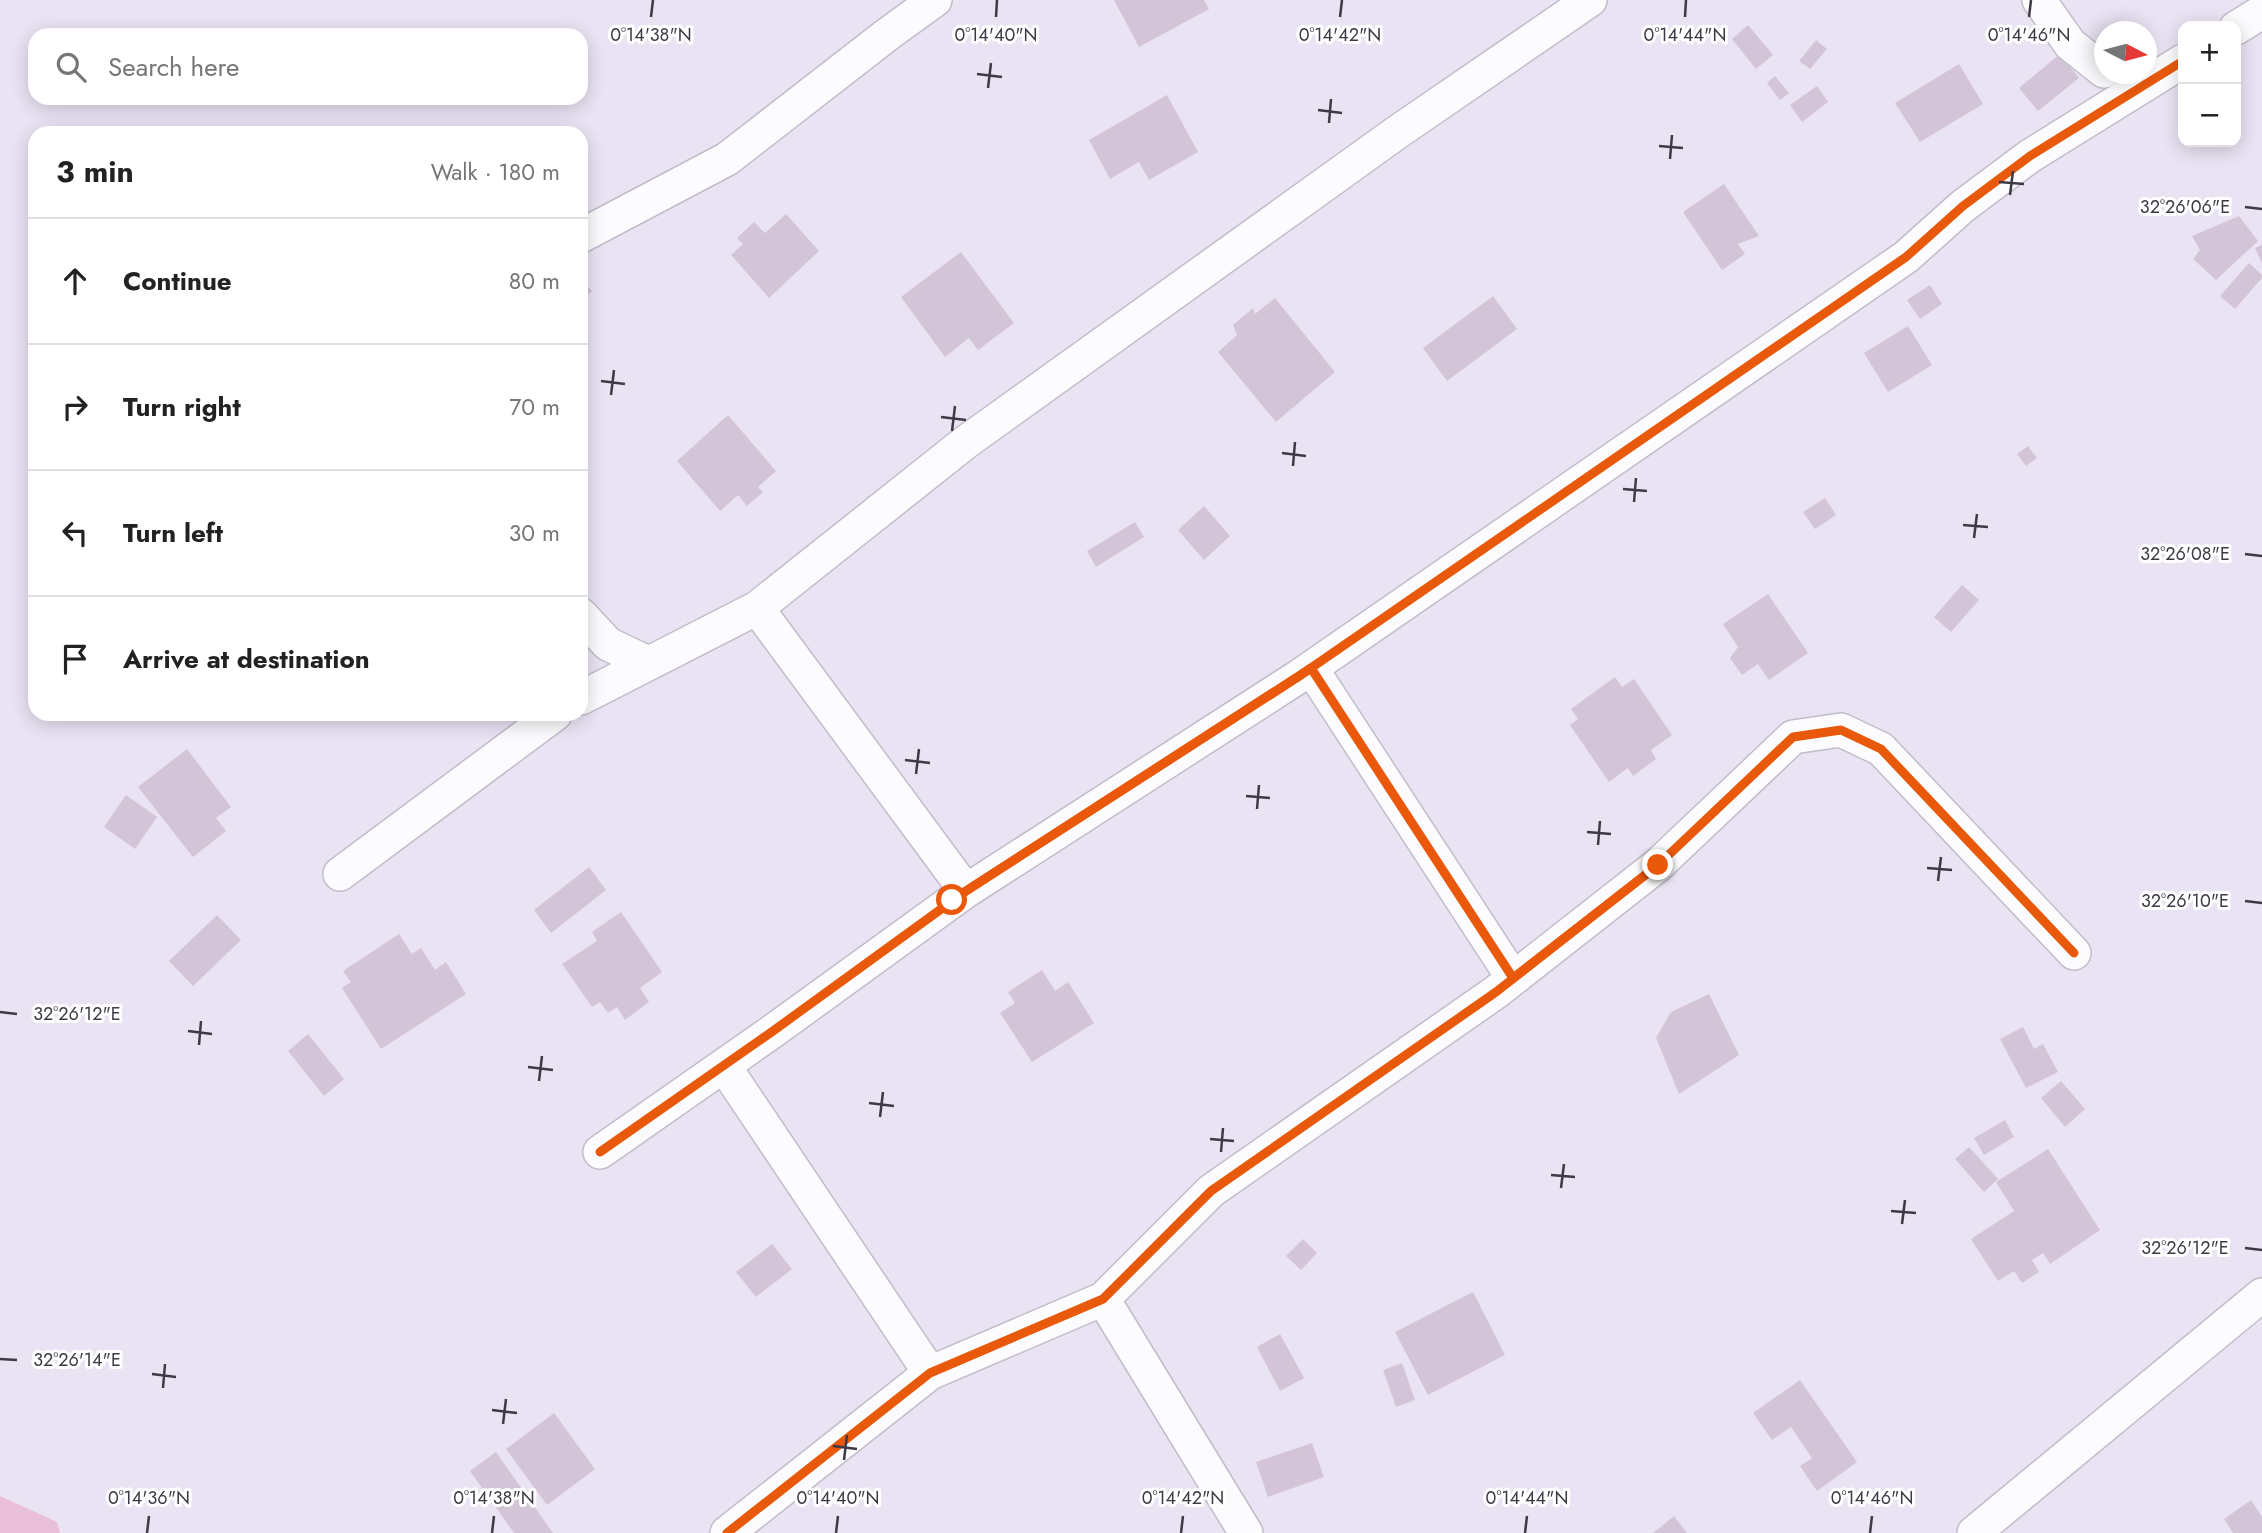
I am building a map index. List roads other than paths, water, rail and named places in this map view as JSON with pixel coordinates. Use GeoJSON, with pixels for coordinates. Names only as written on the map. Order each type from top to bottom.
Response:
{"type":"FeatureCollection","features":[{"type":"Feature","properties":{"kind":"street"},"geometry":{"type":"LineString","coordinates":[[588,232],[727,159],[935,0]]}},
{"type":"Feature","properties":{"kind":"street"},"geometry":{"type":"LineString","coordinates":[[588,694],[757,608],[977,434],[1399,131],[1590,0]]}},
{"type":"Feature","properties":{"kind":"street"},"geometry":{"type":"LineString","coordinates":[[2039,0],[2070,44],[2094,63]]}},
{"type":"Feature","properties":{"kind":"street"},"geometry":{"type":"LineString","coordinates":[[2241,25],[2262,12]]}},
{"type":"Feature","properties":{"kind":"street"},"geometry":{"type":"LineString","coordinates":[[600,1152],[724,1066],[965,891],[1311,668],[1906,257],[1963,206],[2030,156],[2178,64]]}},
{"type":"Feature","properties":{"kind":"street"},"geometry":{"type":"LineString","coordinates":[[2137,84],[2142,86]]}},
{"type":"Feature","properties":{"kind":"street"},"geometry":{"type":"LineString","coordinates":[[757,608],[965,891]]}},
{"type":"Feature","properties":{"kind":"street"},"geometry":{"type":"LineString","coordinates":[[588,623],[608,644],[648,663]]}},
{"type":"Feature","properties":{"kind":"street"},"geometry":{"type":"LineString","coordinates":[[1311,668],[1513,978]]}},
{"type":"Feature","properties":{"kind":"street"},"geometry":{"type":"LineString","coordinates":[[340,874],[546,721]]}},
{"type":"Feature","properties":{"kind":"street"},"geometry":{"type":"LineString","coordinates":[[727,1533],[930,1373],[1103,1299],[1211,1191],[1513,978],[1658,865],[1793,737],[1841,730],[1881,749],[2074,953]]}},
{"type":"Feature","properties":{"kind":"street"},"geometry":{"type":"LineString","coordinates":[[724,1066],[930,1373]]}},
{"type":"Feature","properties":{"kind":"street"},"geometry":{"type":"LineString","coordinates":[[1974,1533],[2262,1295]]}},
{"type":"Feature","properties":{"kind":"street"},"geometry":{"type":"LineString","coordinates":[[1103,1299],[1246,1533]]}}]}
